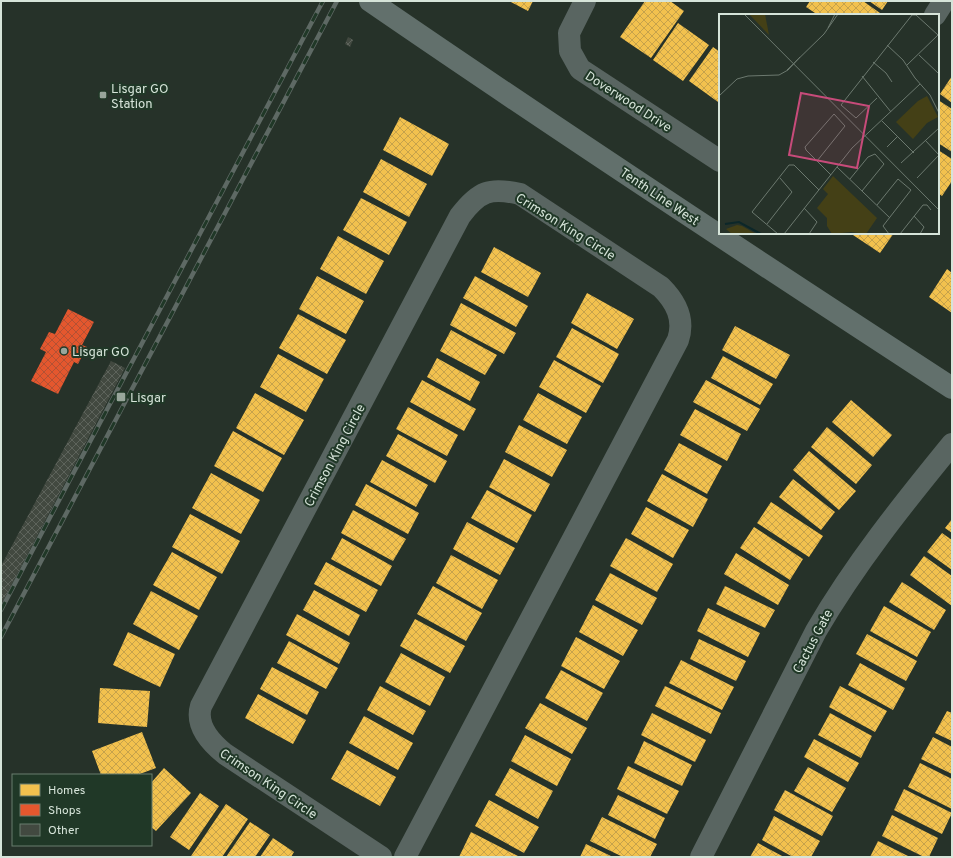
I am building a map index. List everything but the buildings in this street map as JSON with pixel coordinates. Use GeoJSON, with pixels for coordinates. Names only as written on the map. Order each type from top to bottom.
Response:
{"type":"FeatureCollection","features":[{"type":"Feature","properties":{"kind":"street","name":"Tenth Line West"},"geometry":{"type":"LineString","coordinates":[[370,1],[815,300],[893,348],[952,388]]}},
{"type":"Feature","properties":{"kind":"street","name":"Doverwood Drive"},"geometry":{"type":"LineString","coordinates":[[585,1],[569,33],[570,51],[580,69],[719,160]]}},
{"type":"Feature","properties":{"kind":"street"},"geometry":{"type":"LineString","coordinates":[[935,14],[944,1]]}},
{"type":"Feature","properties":{"kind":"street","name":"Crimson King Circle"},"geometry":{"type":"LineString","coordinates":[[381,857],[210,743],[202,728],[198,714],[460,216],[469,204],[484,193],[500,190],[520,194],[661,287],[676,305],[680,316],[681,330],[678,340],[405,857]]}},
{"type":"Feature","properties":{"kind":"street","name":"Cactus Gate"},"geometry":{"type":"LineString","coordinates":[[702,857],[816,631],[833,602],[877,538],[952,444]]}},
{"type":"Feature","properties":{"kind":"railway"},"geometry":{"type":"LineString","coordinates":[[1,610],[323,1]]}},
{"type":"Feature","properties":{"kind":"railway"},"geometry":{"type":"LineString","coordinates":[[1,637],[337,1]]}},
{"type":"Feature","properties":{"kind":"place","name":"Lisgar GO Station"},"geometry":{"type":"Point","coordinates":[103,95]}},
{"type":"Feature","properties":{"kind":"place","name":"Lisgar GO"},"geometry":{"type":"Point","coordinates":[64,351]}},
{"type":"Feature","properties":{"kind":"place","name":"Lisgar"},"geometry":{"type":"Point","coordinates":[121,397]}}]}
